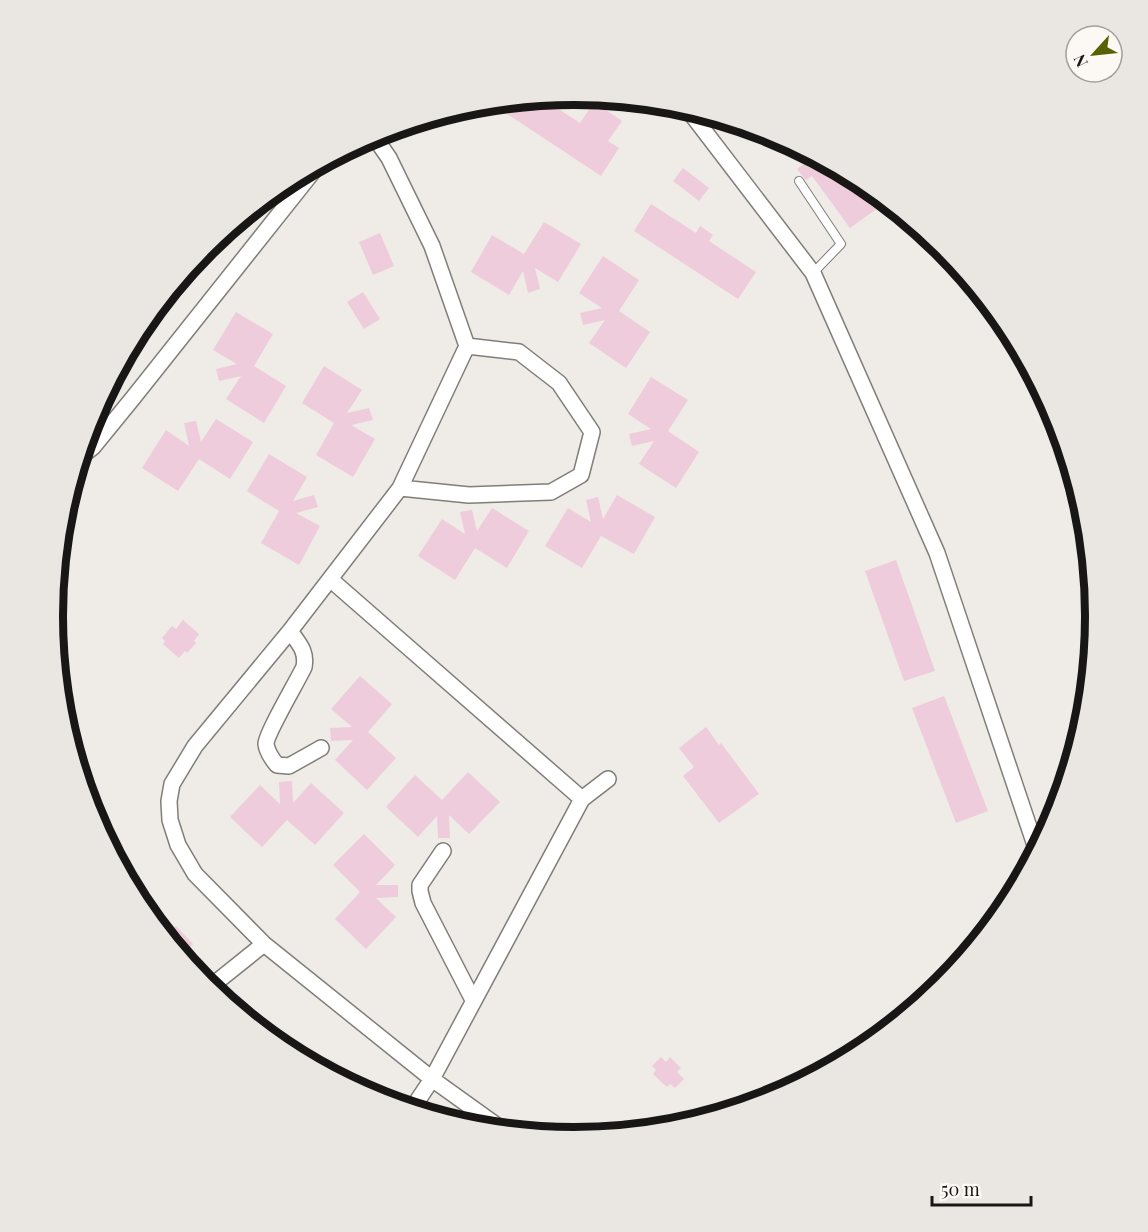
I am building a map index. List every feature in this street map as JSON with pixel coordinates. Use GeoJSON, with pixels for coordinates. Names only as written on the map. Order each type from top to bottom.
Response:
{"type":"FeatureCollection","features":[{"type":"Feature","properties":{"kind":"street"},"geometry":{"type":"LineString","coordinates":[[695,120],[813,273],[937,554],[1033,840]]}},
{"type":"Feature","properties":{"kind":"street"},"geometry":{"type":"LineString","coordinates":[[379,144],[389,158],[432,246],[467,346],[400,488],[290,631],[195,746],[172,784],[169,801],[170,820],[178,845],[195,874],[264,944],[432,1079],[489,1120]]}},
{"type":"Feature","properties":{"kind":"street"},"geometry":{"type":"LineString","coordinates":[[91,448],[305,182]]}},
{"type":"Feature","properties":{"kind":"street"},"geometry":{"type":"LineString","coordinates":[[400,488],[469,495],[551,492],[581,475],[592,432],[559,383],[519,352],[467,346]]}},
{"type":"Feature","properties":{"kind":"street"},"geometry":{"type":"LineString","coordinates":[[330,579],[582,799]]}},
{"type":"Feature","properties":{"kind":"street"},"geometry":{"type":"LineString","coordinates":[[290,631],[304,651],[306,659],[266,742],[270,755],[277,765],[289,766],[321,748]]}},
{"type":"Feature","properties":{"kind":"street"},"geometry":{"type":"LineString","coordinates":[[417,1102],[432,1079],[582,799],[608,779]]}},
{"type":"Feature","properties":{"kind":"street"},"geometry":{"type":"LineString","coordinates":[[442,851],[420,885],[420,891],[423,903],[474,1000]]}},
{"type":"Feature","properties":{"kind":"street"},"geometry":{"type":"LineString","coordinates":[[217,981],[264,944]]}},
{"type":"Feature","properties":{"kind":"lane"},"geometry":{"type":"LineString","coordinates":[[799,181],[841,244],[813,273]]}},
{"type":"Feature","properties":{"kind":"building"},"geometry":{"type":"Polygon","coordinates":[[[554,106],[580,123],[592,106],[600,106],[622,121],[608,141],[619,148],[601,176],[501,110],[554,106]]]}},
{"type":"Feature","properties":{"kind":"building"},"geometry":{"type":"Polygon","coordinates":[[[799,158],[830,173],[858,191],[878,208],[850,228],[812,176],[806,180],[797,169],[804,164],[799,158]]]}},
{"type":"Feature","properties":{"kind":"building"},"geometry":{"type":"Polygon","coordinates":[[[683,168],[709,188],[699,201],[673,181],[683,168]]]}},
{"type":"Feature","properties":{"kind":"building"},"geometry":{"type":"Polygon","coordinates":[[[651,204],[696,233],[700,226],[713,235],[709,241],[756,272],[738,299],[634,231],[651,204]]]}},
{"type":"Feature","properties":{"kind":"building"},"geometry":{"type":"Polygon","coordinates":[[[544,222],[581,244],[558,282],[535,268],[540,289],[528,293],[523,271],[509,295],[471,272],[492,235],[524,254],[544,222]]]}},
{"type":"Feature","properties":{"kind":"building"},"geometry":{"type":"Polygon","coordinates":[[[380,233],[394,266],[373,275],[359,242],[380,233]]]}},
{"type":"Feature","properties":{"kind":"building"},"geometry":{"type":"Polygon","coordinates":[[[603,256],[639,280],[619,311],[650,332],[626,368],[589,343],[605,320],[583,325],[580,313],[602,308],[579,293],[603,256]]]}},
{"type":"Feature","properties":{"kind":"building"},"geometry":{"type":"Polygon","coordinates":[[[363,292],[380,319],[364,329],[347,302],[363,292]]]}},
{"type":"Feature","properties":{"kind":"building"},"geometry":{"type":"Polygon","coordinates":[[[236,312],[273,334],[254,366],[286,386],[264,423],[226,399],[241,376],[219,381],[216,369],[237,364],[213,350],[236,312]]]}},
{"type":"Feature","properties":{"kind":"building"},"geometry":{"type":"Polygon","coordinates":[[[324,366],[362,390],[347,413],[369,408],[373,420],[351,425],[375,439],[353,477],[316,455],[334,423],[302,403],[324,366]]]}},
{"type":"Feature","properties":{"kind":"building"},"geometry":{"type":"Polygon","coordinates":[[[651,377],[688,400],[668,431],[699,452],[676,488],[639,464],[654,441],[632,446],[629,434],[651,429],[628,414],[651,377]]]}},
{"type":"Feature","properties":{"kind":"building"},"geometry":{"type":"Polygon","coordinates":[[[216,419],[253,442],[230,479],[199,459],[178,491],[142,468],[166,430],[189,446],[184,423],[196,421],[201,442],[216,419]]]}},
{"type":"Feature","properties":{"kind":"building"},"geometry":{"type":"Polygon","coordinates":[[[269,454],[307,477],[293,501],[314,495],[318,507],[296,513],[320,526],[299,565],[261,543],[279,511],[247,491],[269,454]]]}},
{"type":"Feature","properties":{"kind":"building"},"geometry":{"type":"Polygon","coordinates":[[[617,495],[655,517],[634,554],[601,536],[582,568],[545,546],[568,508],[591,522],[586,500],[598,497],[603,519],[617,495]]]}},
{"type":"Feature","properties":{"kind":"building"},"geometry":{"type":"Polygon","coordinates":[[[492,508],[529,531],[507,568],[475,548],[455,580],[418,556],[442,519],[465,534],[460,512],[472,510],[477,531],[492,508]]]}},
{"type":"Feature","properties":{"kind":"building"},"geometry":{"type":"Polygon","coordinates":[[[896,560],[935,671],[904,681],[865,571],[896,560]]]}},
{"type":"Feature","properties":{"kind":"building"},"geometry":{"type":"Polygon","coordinates":[[[183,620],[199,634],[194,641],[196,643],[179,658],[163,644],[165,641],[162,638],[172,626],[176,629],[183,620]]]}},
{"type":"Feature","properties":{"kind":"building"},"geometry":{"type":"Polygon","coordinates":[[[360,676],[392,704],[368,732],[396,758],[367,790],[335,760],[353,740],[331,741],[330,728],[352,727],[331,709],[360,676]]]}},
{"type":"Feature","properties":{"kind":"building"},"geometry":{"type":"Polygon","coordinates":[[[944,696],[988,811],[956,823],[912,708],[944,696]]]}},
{"type":"Feature","properties":{"kind":"building"},"geometry":{"type":"Polygon","coordinates":[[[706,727],[719,745],[721,743],[759,794],[719,823],[683,776],[694,767],[679,748],[706,727]]]}},
{"type":"Feature","properties":{"kind":"building"},"geometry":{"type":"Polygon","coordinates":[[[468,772],[500,802],[469,834],[449,815],[450,838],[438,838],[437,816],[418,837],[386,807],[415,775],[442,800],[468,772]]]}},
{"type":"Feature","properties":{"kind":"building"},"geometry":{"type":"Polygon","coordinates":[[[292,781],[293,803],[311,783],[344,813],[315,845],[287,820],[262,847],[230,817],[260,785],[280,804],[279,782],[292,781]]]}},
{"type":"Feature","properties":{"kind":"building"},"geometry":{"type":"Polygon","coordinates":[[[364,834],[395,865],[376,885],[398,885],[398,897],[376,898],[396,917],[366,949],[335,919],[360,892],[333,865],[364,834]]]}},
{"type":"Feature","properties":{"kind":"building"},"geometry":{"type":"Polygon","coordinates":[[[176,926],[193,944],[187,949],[171,930],[176,926]]]}},
{"type":"Feature","properties":{"kind":"building"},"geometry":{"type":"Polygon","coordinates":[[[661,1057],[666,1062],[670,1057],[681,1068],[677,1072],[684,1079],[675,1088],[670,1084],[667,1087],[653,1074],[656,1070],[652,1066],[661,1057]]]}}]}
